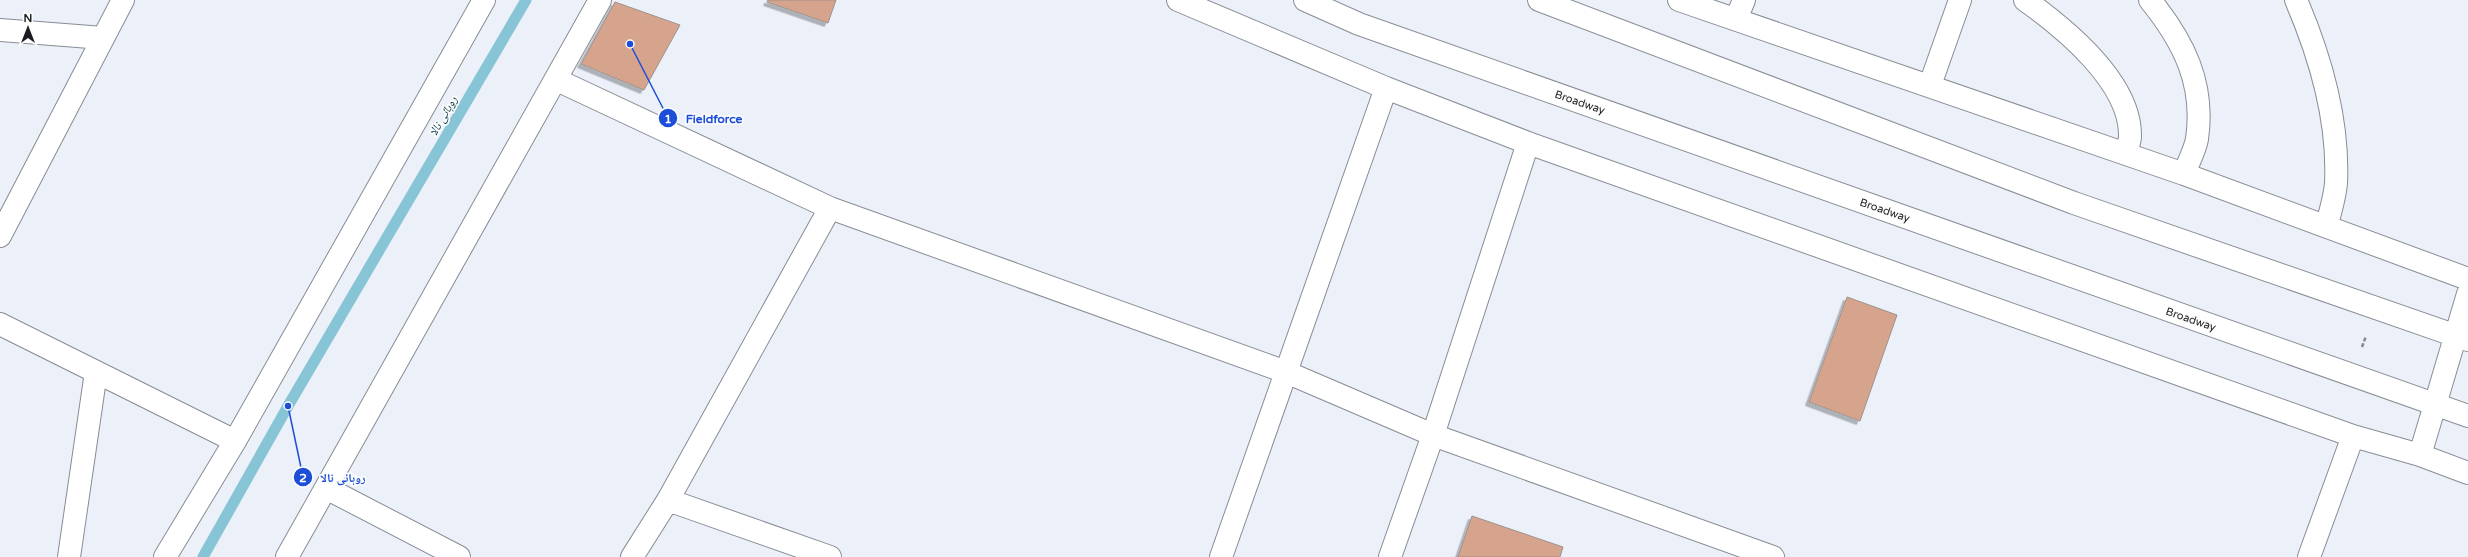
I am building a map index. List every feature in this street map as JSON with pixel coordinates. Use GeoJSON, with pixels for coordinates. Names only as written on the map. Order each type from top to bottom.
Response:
{"type":"FeatureCollection","features":[{"type":"Feature","properties":{"kind":"street"},"geometry":{"type":"LineString","coordinates":[[0,236],[123,0]]}},
{"type":"Feature","properties":{"kind":"street"},"geometry":{"type":"LineString","coordinates":[[165,557],[235,441],[484,0]]}},
{"type":"Feature","properties":{"kind":"street"},"geometry":{"type":"LineString","coordinates":[[287,557],[557,80],[600,0]]}},
{"type":"Feature","properties":{"kind":"street"},"geometry":{"type":"LineString","coordinates":[[1178,0],[1386,88],[1528,143],[2353,436],[2420,455],[2468,473]]}},
{"type":"Feature","properties":{"kind":"street","name":"Broadway"},"geometry":{"type":"LineString","coordinates":[[1304,0],[1359,24],[2468,416]]}},
{"type":"Feature","properties":{"kind":"street"},"geometry":{"type":"LineString","coordinates":[[1539,0],[2074,203],[2461,338]]}},
{"type":"Feature","properties":{"kind":"street"},"geometry":{"type":"LineString","coordinates":[[1679,0],[1740,10],[1930,85],[2327,225],[2468,279]]}},
{"type":"Feature","properties":{"kind":"street"},"geometry":{"type":"LineString","coordinates":[[1930,85],[1960,0]]}},
{"type":"Feature","properties":{"kind":"street"},"geometry":{"type":"LineString","coordinates":[[2024,0],[2082,47],[2108,78],[2127,118],[2130,136],[2126,154]]}},
{"type":"Feature","properties":{"kind":"street"},"geometry":{"type":"LineString","coordinates":[[2150,0],[2186,52],[2197,90],[2197,140],[2184,174]]}},
{"type":"Feature","properties":{"kind":"street"},"geometry":{"type":"LineString","coordinates":[[2296,0],[2324,79],[2334,118],[2336,185],[2327,225]]}},
{"type":"Feature","properties":{"kind":"street"},"geometry":{"type":"LineString","coordinates":[[0,30],[103,38]]}},
{"type":"Feature","properties":{"kind":"street"},"geometry":{"type":"LineString","coordinates":[[557,80],[830,208],[1286,372],[1433,435],[1734,551],[1773,557]]}},
{"type":"Feature","properties":{"kind":"street"},"geometry":{"type":"LineString","coordinates":[[1222,557],[1386,88]]}},
{"type":"Feature","properties":{"kind":"street"},"geometry":{"type":"LineString","coordinates":[[1390,557],[1433,435],[1528,143]]}},
{"type":"Feature","properties":{"kind":"street"},"geometry":{"type":"LineString","coordinates":[[632,557],[668,500],[830,208]]}},
{"type":"Feature","properties":{"kind":"street"},"geometry":{"type":"LineString","coordinates":[[2420,455],[2436,405],[2461,338],[2468,294]]}},
{"type":"Feature","properties":{"kind":"street"},"geometry":{"type":"LineString","coordinates":[[0,324],[235,441]]}},
{"type":"Feature","properties":{"kind":"street"},"geometry":{"type":"LineString","coordinates":[[69,557],[96,372]]}},
{"type":"Feature","properties":{"kind":"street"},"geometry":{"type":"LineString","coordinates":[[2309,557],[2353,436]]}},
{"type":"Feature","properties":{"kind":"street"},"geometry":{"type":"LineString","coordinates":[[326,488],[459,557]]}},
{"type":"Feature","properties":{"kind":"street"},"geometry":{"type":"LineString","coordinates":[[668,500],[830,557]]}},
{"type":"Feature","properties":{"kind":"path"},"geometry":{"type":"LineString","coordinates":[[2353,376],[2375,308]]}},
{"type":"Feature","properties":{"kind":"building"},"geometry":{"type":"Polygon","coordinates":[[[768,0],[836,0],[828,23],[767,2],[768,0]]]}},
{"type":"Feature","properties":{"kind":"building"},"geometry":{"type":"Polygon","coordinates":[[[615,2],[680,25],[644,90],[581,64],[615,2]]]}},
{"type":"Feature","properties":{"kind":"building"},"geometry":{"type":"Polygon","coordinates":[[[1847,297],[1897,315],[1860,421],[1809,402],[1847,297]]]}},
{"type":"Feature","properties":{"kind":"building"},"geometry":{"type":"Polygon","coordinates":[[[1472,516],[1563,547],[1560,557],[1458,557],[1472,516]]]}},
{"type":"Feature","properties":{"kind":"waterway","name":"روہائی نالا"},"geometry":{"type":"LineString","coordinates":[[203,557],[288,406],[526,0]]}},
{"type":"Feature","properties":{"kind":"place","name":"Fieldforce"},"geometry":{"type":"Point","coordinates":[630,44]}},
{"type":"Feature","properties":{"kind":"place","name":"روہائی نالا"},"geometry":{"type":"Point","coordinates":[288,406]}}]}
